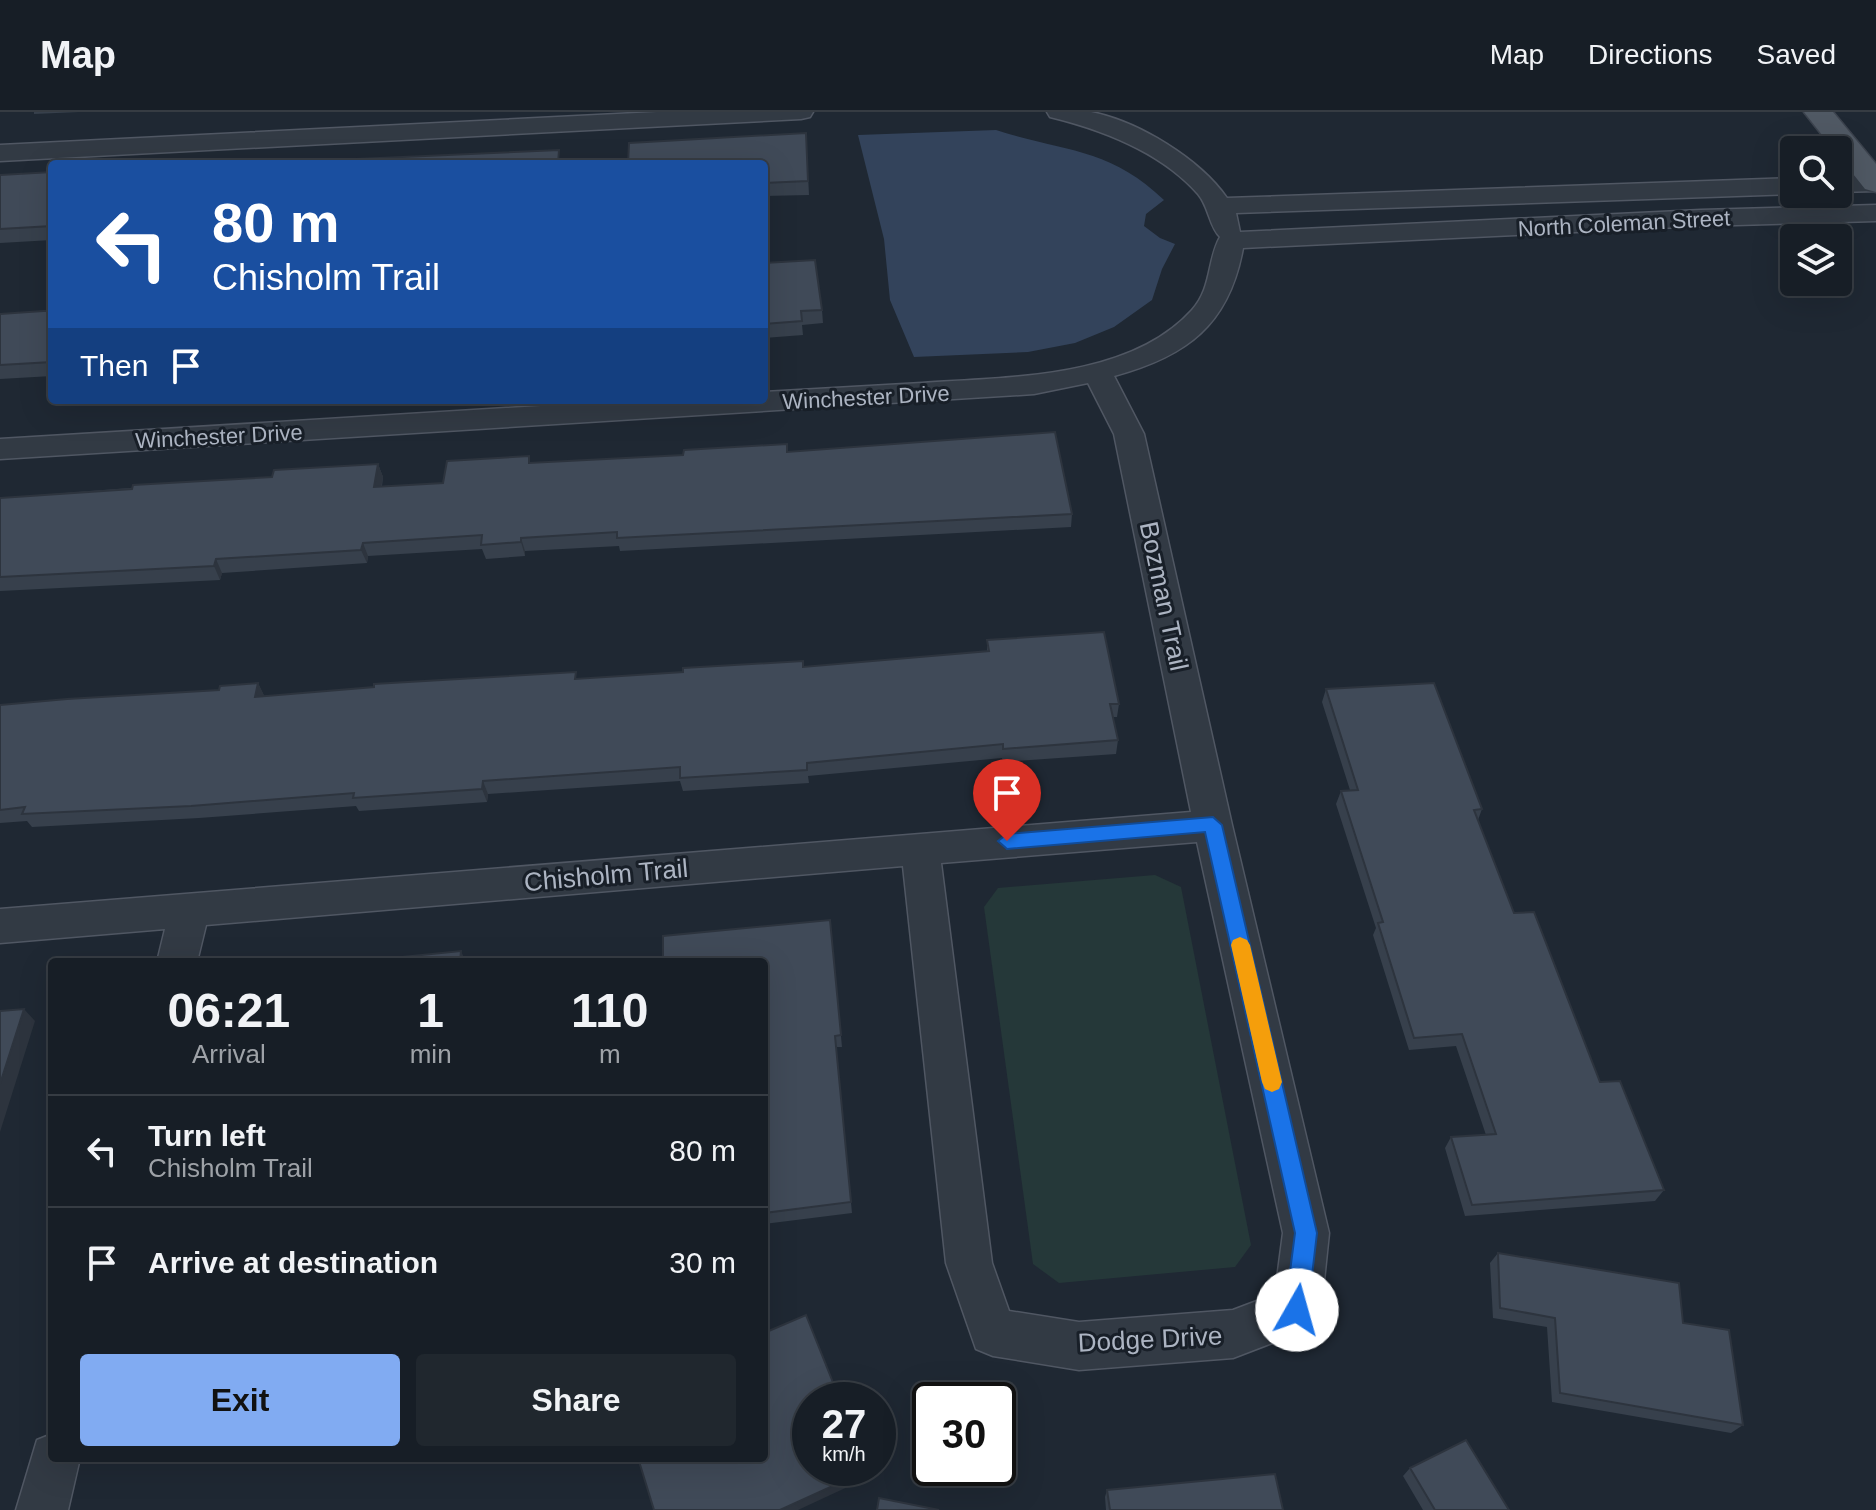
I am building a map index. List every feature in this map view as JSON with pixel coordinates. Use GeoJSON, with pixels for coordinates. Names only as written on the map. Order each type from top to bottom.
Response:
{"type":"FeatureCollection","features":[{"type":"Feature","properties":{"kind":"main road"},"geometry":{"type":"LineString","coordinates":[[1818,112],[1876,183]]}},
{"type":"Feature","properties":{"kind":"street"},"geometry":{"type":"LineString","coordinates":[[0,153],[801,112]]}},
{"type":"Feature","properties":{"kind":"street"},"geometry":{"type":"LineString","coordinates":[[1059,112],[1145,142],[1186,169],[1220,206],[1231,241]]}},
{"type":"Feature","properties":{"kind":"street"},"geometry":{"type":"LineString","coordinates":[[1852,184],[1876,183]]}},
{"type":"Feature","properties":{"kind":"street","name":"North Coleman Street"},"geometry":{"type":"LineString","coordinates":[[1220,206],[1780,186]]}},
{"type":"Feature","properties":{"kind":"street"},"geometry":{"type":"LineString","coordinates":[[1357,201],[1372,235]]}},
{"type":"Feature","properties":{"kind":"street","name":"North Coleman Street"},"geometry":{"type":"LineString","coordinates":[[1231,241],[1876,213]]}},
{"type":"Feature","properties":{"kind":"street","name":"Winchester Drive"},"geometry":{"type":"LineString","coordinates":[[768,403],[988,390],[1098,374],[1160,347],[1193,324],[1217,295],[1231,241]]}},
{"type":"Feature","properties":{"kind":"street","name":"Bozman Trail"},"geometry":{"type":"LineString","coordinates":[[1098,374],[1129,434],[1213,825]]}},
{"type":"Feature","properties":{"kind":"street","name":"Winchester Drive"},"geometry":{"type":"LineString","coordinates":[[0,449],[754,404]]}},
{"type":"Feature","properties":{"kind":"street","name":"Dodge Drive"},"geometry":{"type":"LineString","coordinates":[[920,849],[969,1263],[993,1332],[1079,1346],[1233,1334],[1297,1310],[1306,1233],[1213,825]]}},
{"type":"Feature","properties":{"kind":"street","name":"Chisholm Trail"},"geometry":{"type":"LineString","coordinates":[[0,926],[1213,825]]}},
{"type":"Feature","properties":{"kind":"street"},"geometry":{"type":"LineString","coordinates":[[178,958],[190,911]]}},
{"type":"Feature","properties":{"kind":"street"},"geometry":{"type":"LineString","coordinates":[[42,1510],[54,1462]]}},
{"type":"Feature","properties":{"kind":"shaded area"},"geometry":{"type":"Polygon","coordinates":[[[1155,875],[1181,887],[1251,1245],[1235,1267],[1059,1283],[1033,1264],[984,907],[998,888],[1155,875]]]}},
{"type":"Feature","properties":{"kind":"water"},"geometry":{"type":"Polygon","coordinates":[[[996,130],[1085,153],[1124,170],[1164,200],[1146,214],[1144,226],[1175,244],[1162,269],[1152,300],[1114,327],[1075,343],[1028,352],[914,357],[890,300],[884,239],[858,135],[996,130]]]}},
{"type":"Feature","properties":{"kind":"building"},"geometry":{"type":"Polygon","coordinates":[[[806,133],[808,181],[768,183],[768,160],[628,160],[629,143],[806,133]]]}},
{"type":"Feature","properties":{"kind":"building"},"geometry":{"type":"Polygon","coordinates":[[[559,150],[558,160],[334,160],[559,150]]]}},
{"type":"Feature","properties":{"kind":"building"},"geometry":{"type":"Polygon","coordinates":[[[48,172],[48,226],[0,229],[0,175],[48,172]]]}},
{"type":"Feature","properties":{"kind":"building"},"geometry":{"type":"Polygon","coordinates":[[[815,260],[822,310],[801,311],[802,321],[768,324],[768,263],[815,260]]]}},
{"type":"Feature","properties":{"kind":"building"},"geometry":{"type":"Polygon","coordinates":[[[48,311],[48,362],[0,365],[0,314],[48,311]]]}},
{"type":"Feature","properties":{"kind":"building"},"geometry":{"type":"Polygon","coordinates":[[[1055,432],[1072,514],[617,538],[617,532],[521,538],[521,542],[481,545],[482,535],[363,543],[361,550],[216,559],[214,566],[0,577],[0,498],[132,489],[133,485],[272,477],[274,470],[378,464],[374,487],[443,483],[447,461],[529,456],[529,463],[683,455],[684,450],[787,444],[787,452],[1055,432]]]}},
{"type":"Feature","properties":{"kind":"building"},"geometry":{"type":"Polygon","coordinates":[[[1104,632],[1119,704],[1110,704],[1118,740],[1003,749],[1003,744],[807,763],[807,770],[680,778],[680,767],[483,781],[482,789],[353,798],[354,793],[191,806],[22,814],[25,807],[0,810],[0,705],[219,690],[220,686],[258,683],[255,697],[374,687],[374,684],[576,672],[575,679],[683,672],[683,668],[803,661],[803,667],[989,651],[987,640],[1104,632]]]}},
{"type":"Feature","properties":{"kind":"building"},"geometry":{"type":"Polygon","coordinates":[[[1434,683],[1482,809],[1474,810],[1514,913],[1534,912],[1600,1082],[1620,1081],[1664,1190],[1472,1205],[1451,1137],[1496,1134],[1462,1034],[1414,1038],[1378,923],[1383,922],[1341,791],[1358,790],[1326,689],[1434,683]]]}},
{"type":"Feature","properties":{"kind":"building"},"geometry":{"type":"Polygon","coordinates":[[[830,920],[841,1035],[835,1036],[851,1202],[768,1212],[768,958],[663,958],[663,936],[830,920]]]}},
{"type":"Feature","properties":{"kind":"building"},"geometry":{"type":"Polygon","coordinates":[[[461,951],[460,958],[392,958],[461,951]]]}},
{"type":"Feature","properties":{"kind":"building"},"geometry":{"type":"Polygon","coordinates":[[[24,1009],[0,1084],[0,1011],[24,1009]]]}},
{"type":"Feature","properties":{"kind":"building"},"geometry":{"type":"Polygon","coordinates":[[[1498,1253],[1679,1283],[1683,1323],[1729,1330],[1743,1425],[1560,1393],[1555,1318],[1500,1308],[1498,1253]]]}},
{"type":"Feature","properties":{"kind":"building"},"geometry":{"type":"Polygon","coordinates":[[[806,1315],[833,1382],[792,1382],[792,1486],[833,1486],[780,1510],[654,1510],[639,1462],[768,1462],[768,1331],[806,1315]]]}},
{"type":"Feature","properties":{"kind":"building"},"geometry":{"type":"Polygon","coordinates":[[[1466,1440],[1509,1510],[1435,1510],[1410,1468],[1466,1440]]]}},
{"type":"Feature","properties":{"kind":"building"},"geometry":{"type":"Polygon","coordinates":[[[1275,1474],[1283,1510],[1110,1510],[1107,1490],[1275,1474]]]}},
{"type":"Feature","properties":{"kind":"building"},"geometry":{"type":"Polygon","coordinates":[[[879,1498],[939,1510],[877,1510],[879,1498]]]}},
{"type":"Feature","properties":{"kind":"slow traffic"},"geometry":{"type":"LineString","coordinates":[[1240,945],[1272,1082]]}},
{"type":"Feature","properties":{"kind":"route"},"geometry":{"type":"LineString","coordinates":[[1007,841],[1213,825],[1306,1233],[1297,1310]]}}]}
